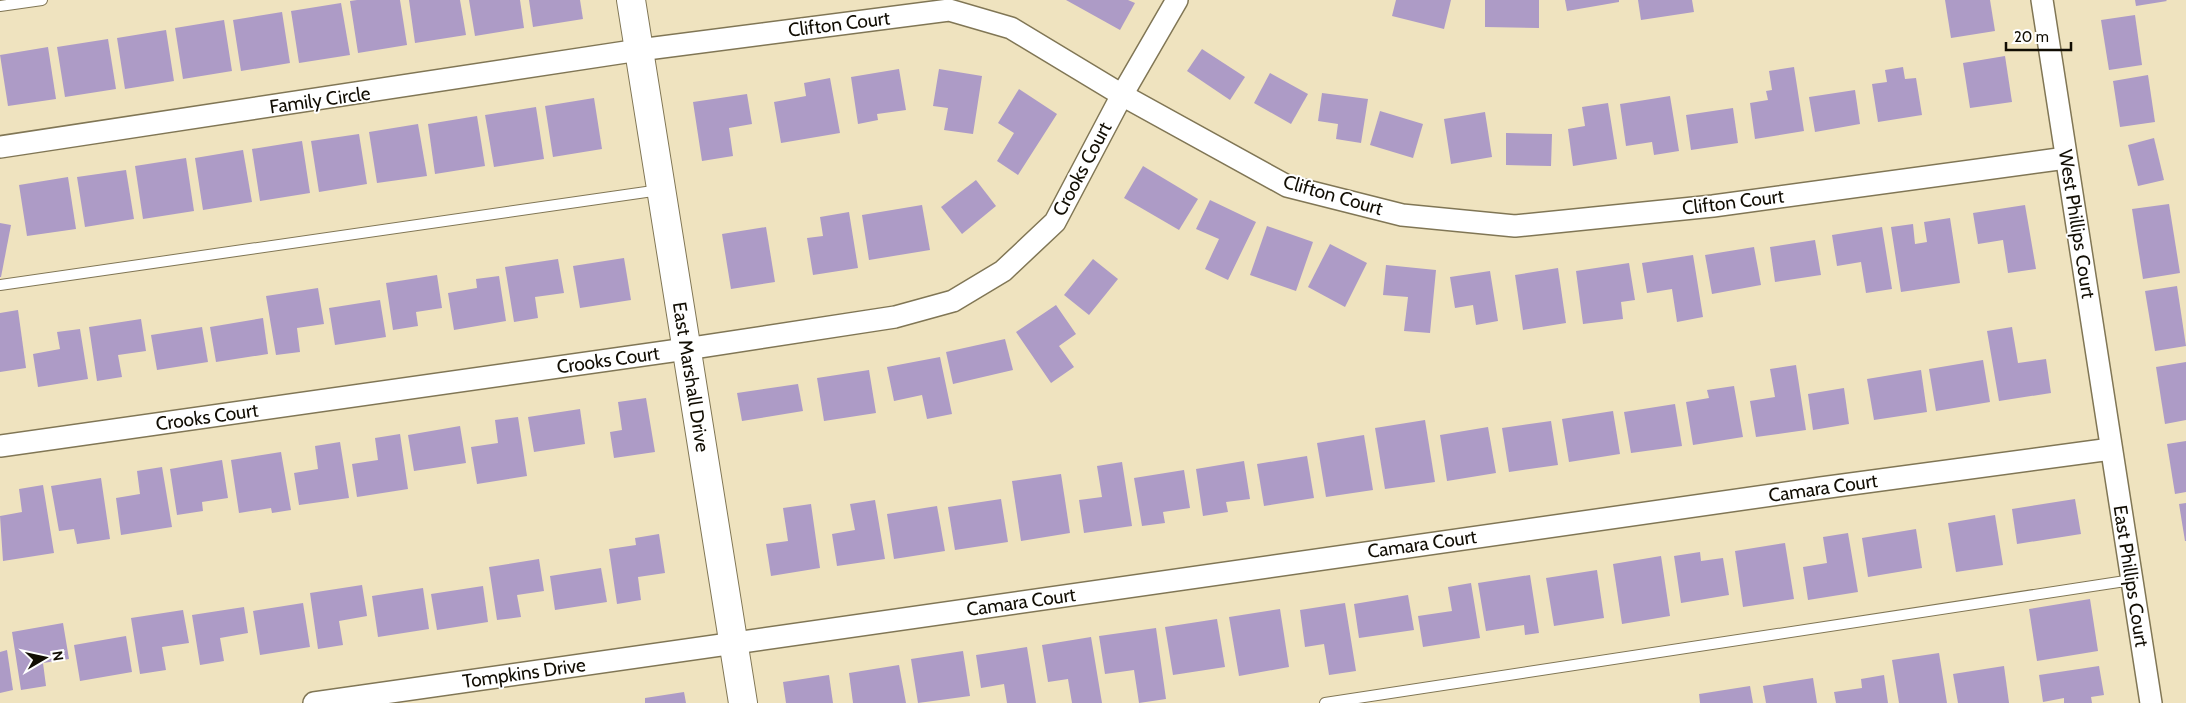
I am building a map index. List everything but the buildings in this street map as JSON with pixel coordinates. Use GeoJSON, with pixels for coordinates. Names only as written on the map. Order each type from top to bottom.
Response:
{"type":"FeatureCollection","features":[{"type":"Feature","properties":{"kind":"main road","name":"East Marshall Drive"},"geometry":{"type":"LineString","coordinates":[[631,0],[743,703]]}},
{"type":"Feature","properties":{"kind":"street","name":"Crooks Court"},"geometry":{"type":"LineString","coordinates":[[0,446],[686,349],[896,317],[953,301],[1003,271],[1055,222],[1122,95],[1177,0]]}},
{"type":"Feature","properties":{"kind":"street","name":"West Phillips Court"},"geometry":{"type":"LineString","coordinates":[[2042,0],[2111,449]]}},
{"type":"Feature","properties":{"kind":"street","name":"Clifton Court"},"geometry":{"type":"LineString","coordinates":[[639,50],[949,10],[1011,28],[1122,95],[1288,186],[1402,215],[1515,226],[1713,206],[2066,158]]}},
{"type":"Feature","properties":{"kind":"street","name":"Family Circle"},"geometry":{"type":"LineString","coordinates":[[0,147],[639,50]]}},
{"type":"Feature","properties":{"kind":"street","name":"East Phillips Court"},"geometry":{"type":"LineString","coordinates":[[2111,449],[2151,703]]}},
{"type":"Feature","properties":{"kind":"street","name":"Camara Court"},"geometry":{"type":"LineString","coordinates":[[733,643],[1811,489],[2111,449]]}},
{"type":"Feature","properties":{"kind":"street","name":"Tompkins Drive"},"geometry":{"type":"LineString","coordinates":[[314,703],[733,643]]}},
{"type":"Feature","properties":{"kind":"lane"},"geometry":{"type":"LineString","coordinates":[[0,6],[42,0]]}},
{"type":"Feature","properties":{"kind":"lane"},"geometry":{"type":"LineString","coordinates":[[0,285],[661,190]]}},
{"type":"Feature","properties":{"kind":"lane"},"geometry":{"type":"LineString","coordinates":[[1325,703],[2132,580]]}}]}
